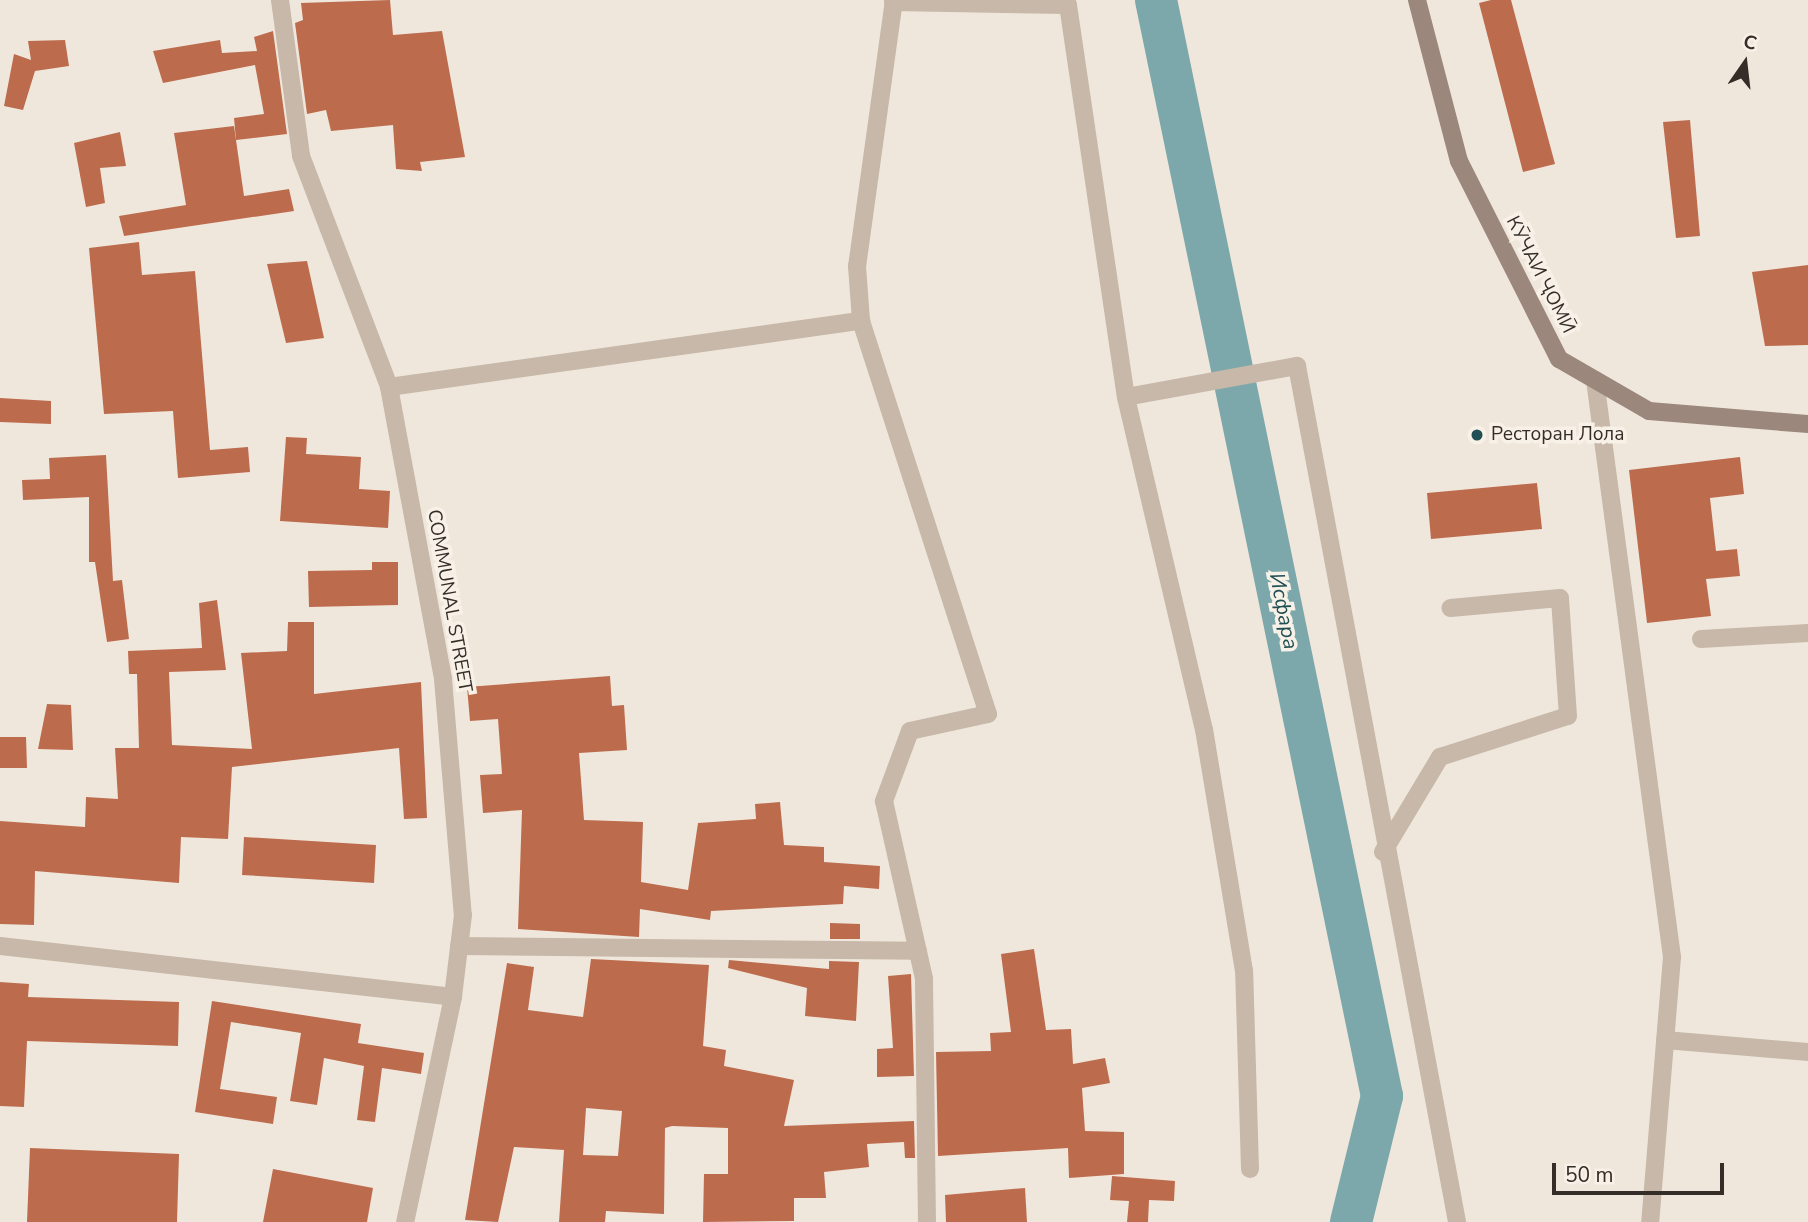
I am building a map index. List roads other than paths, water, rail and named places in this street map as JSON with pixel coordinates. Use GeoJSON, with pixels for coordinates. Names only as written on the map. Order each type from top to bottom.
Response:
{"type":"FeatureCollection","features":[{"type":"Feature","properties":{"kind":"main road","name":"КӮЧАИ ҶОМӢ"},"geometry":{"type":"LineString","coordinates":[[1418,0],[1459,161],[1559,359],[1649,411],[1808,424]]}},
{"type":"Feature","properties":{"kind":"street","name":"COMMUNAL STREET"},"geometry":{"type":"LineString","coordinates":[[280,0],[301,156],[389,387],[443,679],[463,915],[453,997],[405,1222]]}},
{"type":"Feature","properties":{"kind":"street"},"geometry":{"type":"LineString","coordinates":[[926,1222],[924,979],[884,801],[909,731],[988,714],[861,321],[857,266],[893,1],[1068,5],[1126,397],[1204,730],[1244,971],[1250,1169]]}},
{"type":"Feature","properties":{"kind":"street"},"geometry":{"type":"LineString","coordinates":[[389,387],[861,321]]}},
{"type":"Feature","properties":{"kind":"street"},"geometry":{"type":"LineString","coordinates":[[1126,397],[1297,366],[1383,852],[1457,1222]]}},
{"type":"Feature","properties":{"kind":"street"},"geometry":{"type":"LineString","coordinates":[[1595,380],[1672,957],[1650,1222]]}},
{"type":"Feature","properties":{"kind":"street"},"geometry":{"type":"LineString","coordinates":[[1383,852],[1440,757],[1568,716],[1560,598],[1450,608]]}},
{"type":"Feature","properties":{"kind":"street"},"geometry":{"type":"LineString","coordinates":[[1700,639],[1808,633]]}},
{"type":"Feature","properties":{"kind":"street"},"geometry":{"type":"LineString","coordinates":[[0,946],[453,997]]}},
{"type":"Feature","properties":{"kind":"street"},"geometry":{"type":"LineString","coordinates":[[459,946],[918,951]]}},
{"type":"Feature","properties":{"kind":"street"},"geometry":{"type":"LineString","coordinates":[[1665,1040],[1808,1052]]}},
{"type":"Feature","properties":{"kind":"waterway","name":"Исфара"},"geometry":{"type":"LineString","coordinates":[[1156,0],[1382,1096],[1351,1222]]}},
{"type":"Feature","properties":{"kind":"place","name":"Ресторан Лола"},"geometry":{"type":"Point","coordinates":[1477,435]}}]}
